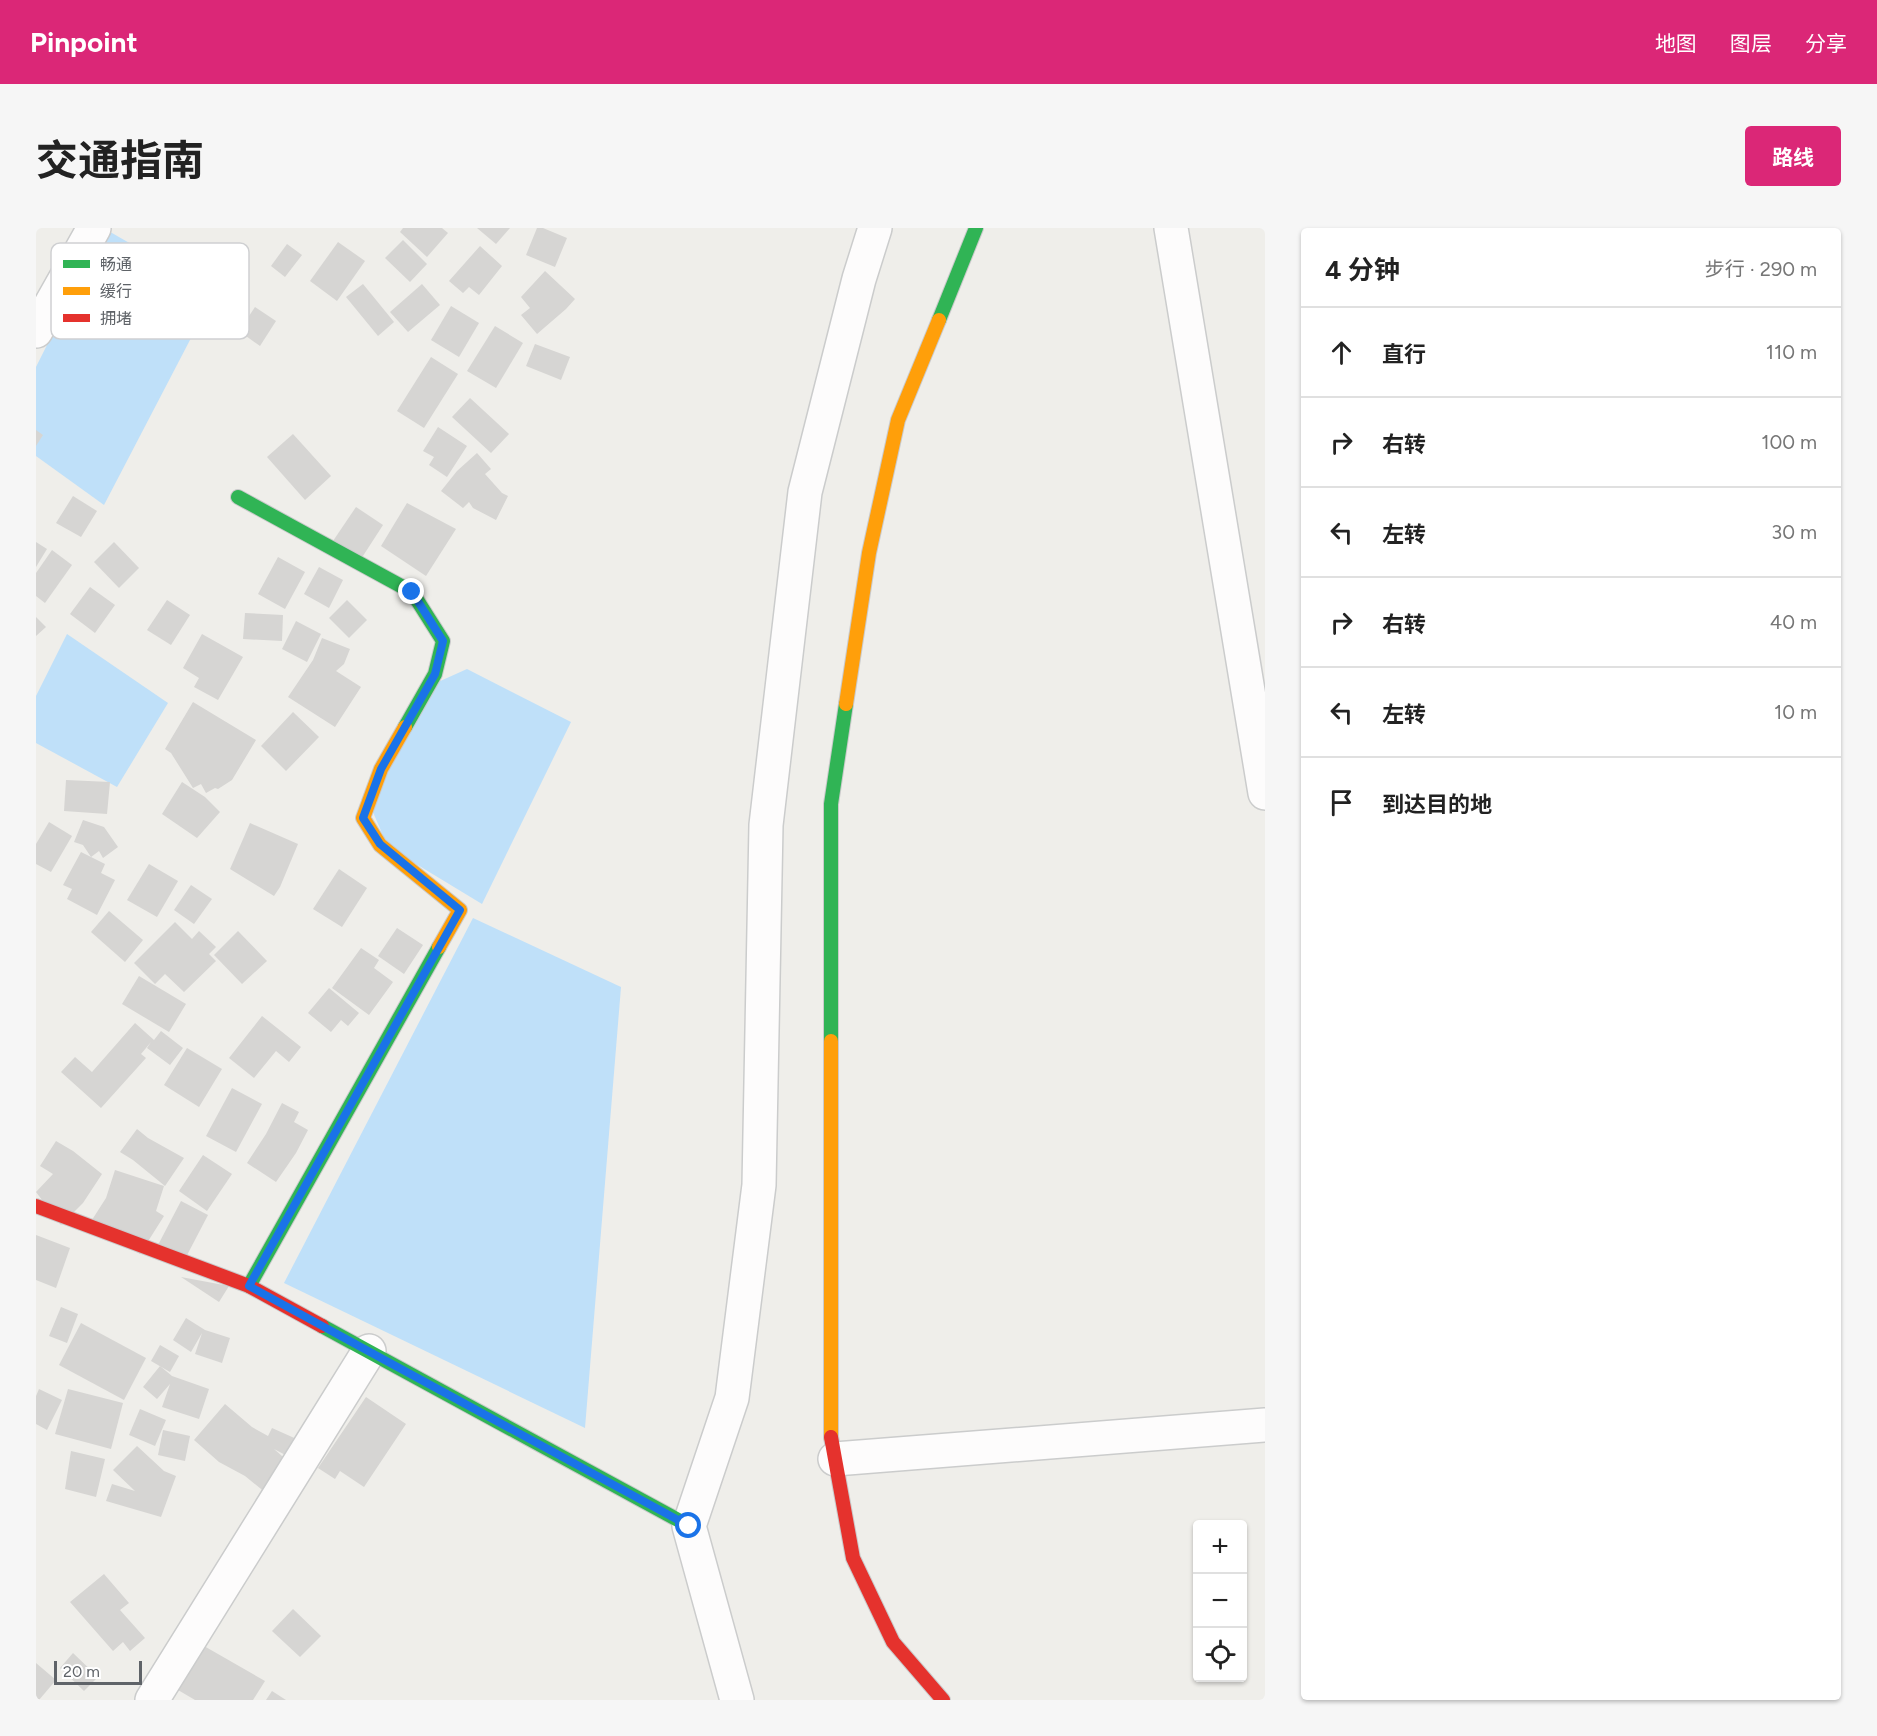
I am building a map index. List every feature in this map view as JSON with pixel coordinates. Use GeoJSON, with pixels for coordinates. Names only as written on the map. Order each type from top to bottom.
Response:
{"type":"FeatureCollection","features":[{"type":"Feature","properties":{"kind":"street"},"geometry":{"type":"LineString","coordinates":[[86,243],[94,228]]}},
{"type":"Feature","properties":{"kind":"street"},"geometry":{"type":"LineString","coordinates":[[737,1700],[689,1526],[732,1398],[759,1185],[766,825],[805,492],[859,279],[875,228]]}},
{"type":"Feature","properties":{"kind":"street"},"geometry":{"type":"LineString","coordinates":[[943,1700],[893,1642],[853,1558],[831,1438],[831,804],[869,553],[898,420],[976,228]]}},
{"type":"Feature","properties":{"kind":"street"},"geometry":{"type":"LineString","coordinates":[[1171,228],[1265,793]]}},
{"type":"Feature","properties":{"kind":"street"},"geometry":{"type":"LineString","coordinates":[[36,331],[51,304]]}},
{"type":"Feature","properties":{"kind":"street"},"geometry":{"type":"LineString","coordinates":[[238,497],[412,592],[443,641],[435,674],[381,769],[363,818],[380,844],[460,910],[249,1286]]}},
{"type":"Feature","properties":{"kind":"street"},"geometry":{"type":"LineString","coordinates":[[36,1206],[249,1286],[689,1526]]}},
{"type":"Feature","properties":{"kind":"street"},"geometry":{"type":"LineString","coordinates":[[153,1700],[369,1351]]}},
{"type":"Feature","properties":{"kind":"street"},"geometry":{"type":"LineString","coordinates":[[835,1459],[1265,1425]]}},
{"type":"Feature","properties":{"kind":"water"},"geometry":{"type":"Polygon","coordinates":[[[105,229],[129,243],[98,243],[105,229]]]}},
{"type":"Feature","properties":{"kind":"water"},"geometry":{"type":"Polygon","coordinates":[[[51,337],[51,339],[191,339],[104,505],[36,456],[36,367],[51,337]]]}},
{"type":"Feature","properties":{"kind":"water"},"geometry":{"type":"Polygon","coordinates":[[[67,634],[168,703],[117,787],[36,743],[36,696],[67,634]]]}},
{"type":"Feature","properties":{"kind":"water"},"geometry":{"type":"Polygon","coordinates":[[[467,669],[571,722],[482,904],[388,847],[369,803],[418,691],[467,669]]]}},
{"type":"Feature","properties":{"kind":"water"},"geometry":{"type":"Polygon","coordinates":[[[473,918],[621,987],[585,1428],[284,1283],[473,918]]]}},
{"type":"Feature","properties":{"kind":"building"},"geometry":{"type":"Polygon","coordinates":[[[403,228],[442,228],[448,233],[427,257],[400,232],[403,228]]]}},
{"type":"Feature","properties":{"kind":"building"},"geometry":{"type":"Polygon","coordinates":[[[477,228],[510,228],[496,244],[477,228]]]}},
{"type":"Feature","properties":{"kind":"building"},"geometry":{"type":"Polygon","coordinates":[[[537,228],[543,228],[567,238],[555,267],[526,255],[537,228]]]}},
{"type":"Feature","properties":{"kind":"building"},"geometry":{"type":"Polygon","coordinates":[[[403,240],[427,264],[410,282],[385,258],[403,240]]]}},
{"type":"Feature","properties":{"kind":"building"},"geometry":{"type":"Polygon","coordinates":[[[338,242],[365,261],[337,301],[310,281],[338,242]]]}},
{"type":"Feature","properties":{"kind":"building"},"geometry":{"type":"Polygon","coordinates":[[[287,244],[302,255],[285,277],[271,266],[287,244]]]}},
{"type":"Feature","properties":{"kind":"building"},"geometry":{"type":"Polygon","coordinates":[[[480,246],[502,266],[479,295],[469,287],[463,293],[449,281],[480,246]]]}},
{"type":"Feature","properties":{"kind":"building"},"geometry":{"type":"Polygon","coordinates":[[[545,271],[575,299],[537,334],[521,315],[530,308],[521,297],[545,271]]]}},
{"type":"Feature","properties":{"kind":"building"},"geometry":{"type":"Polygon","coordinates":[[[363,284],[394,322],[378,336],[346,297],[363,284]]]}},
{"type":"Feature","properties":{"kind":"building"},"geometry":{"type":"Polygon","coordinates":[[[422,284],[440,305],[408,332],[390,312],[422,284]]]}},
{"type":"Feature","properties":{"kind":"building"},"geometry":{"type":"Polygon","coordinates":[[[451,306],[479,323],[459,357],[431,340],[451,306]]]}},
{"type":"Feature","properties":{"kind":"building"},"geometry":{"type":"Polygon","coordinates":[[[255,307],[276,321],[260,346],[249,338],[249,316],[255,307]]]}},
{"type":"Feature","properties":{"kind":"building"},"geometry":{"type":"Polygon","coordinates":[[[495,326],[523,343],[496,388],[467,371],[495,326]]]}},
{"type":"Feature","properties":{"kind":"building"},"geometry":{"type":"Polygon","coordinates":[[[535,344],[570,357],[561,380],[526,366],[535,344]]]}},
{"type":"Feature","properties":{"kind":"building"},"geometry":{"type":"Polygon","coordinates":[[[431,357],[458,374],[424,428],[397,411],[431,357]]]}},
{"type":"Feature","properties":{"kind":"building"},"geometry":{"type":"Polygon","coordinates":[[[470,398],[509,434],[491,453],[452,417],[470,398]]]}},
{"type":"Feature","properties":{"kind":"building"},"geometry":{"type":"Polygon","coordinates":[[[438,427],[467,446],[447,477],[429,465],[434,457],[423,451],[438,427]]]}},
{"type":"Feature","properties":{"kind":"building"},"geometry":{"type":"Polygon","coordinates":[[[36,430],[43,435],[36,446],[36,430]]]}},
{"type":"Feature","properties":{"kind":"building"},"geometry":{"type":"Polygon","coordinates":[[[293,434],[331,476],[305,500],[267,457],[293,434]]]}},
{"type":"Feature","properties":{"kind":"building"},"geometry":{"type":"Polygon","coordinates":[[[477,453],[491,469],[485,474],[502,493],[508,496],[496,520],[473,508],[469,502],[463,508],[441,491],[457,471],[477,453]]]}},
{"type":"Feature","properties":{"kind":"building"},"geometry":{"type":"Polygon","coordinates":[[[73,496],[97,511],[81,537],[56,523],[73,496]]]}},
{"type":"Feature","properties":{"kind":"building"},"geometry":{"type":"Polygon","coordinates":[[[407,503],[456,529],[426,576],[381,546],[407,503]]]}},
{"type":"Feature","properties":{"kind":"building"},"geometry":{"type":"Polygon","coordinates":[[[356,507],[383,525],[361,559],[333,541],[356,507]]]}},
{"type":"Feature","properties":{"kind":"building"},"geometry":{"type":"Polygon","coordinates":[[[36,542],[47,549],[36,567],[36,542]]]}},
{"type":"Feature","properties":{"kind":"building"},"geometry":{"type":"Polygon","coordinates":[[[114,542],[139,568],[119,588],[94,562],[114,542]]]}},
{"type":"Feature","properties":{"kind":"building"},"geometry":{"type":"Polygon","coordinates":[[[52,550],[72,565],[45,603],[36,596],[36,573],[52,550]]]}},
{"type":"Feature","properties":{"kind":"building"},"geometry":{"type":"Polygon","coordinates":[[[278,557],[305,572],[285,609],[258,594],[278,557]]]}},
{"type":"Feature","properties":{"kind":"building"},"geometry":{"type":"Polygon","coordinates":[[[319,567],[343,580],[329,608],[304,594],[319,567]]]}},
{"type":"Feature","properties":{"kind":"building"},"geometry":{"type":"Polygon","coordinates":[[[90,587],[115,605],[95,633],[70,614],[90,587]]]}},
{"type":"Feature","properties":{"kind":"building"},"geometry":{"type":"Polygon","coordinates":[[[167,600],[190,615],[171,645],[147,630],[167,600]]]}},
{"type":"Feature","properties":{"kind":"building"},"geometry":{"type":"Polygon","coordinates":[[[347,600],[367,620],[349,638],[329,618],[347,600]]]}},
{"type":"Feature","properties":{"kind":"building"},"geometry":{"type":"Polygon","coordinates":[[[245,613],[283,615],[282,641],[243,639],[245,613]]]}},
{"type":"Feature","properties":{"kind":"building"},"geometry":{"type":"Polygon","coordinates":[[[36,617],[46,627],[36,636],[36,617]]]}},
{"type":"Feature","properties":{"kind":"building"},"geometry":{"type":"Polygon","coordinates":[[[296,621],[321,634],[307,662],[282,649],[296,621]]]}},
{"type":"Feature","properties":{"kind":"building"},"geometry":{"type":"Polygon","coordinates":[[[202,634],[243,657],[218,700],[194,687],[199,678],[183,668],[202,634]]]}},
{"type":"Feature","properties":{"kind":"building"},"geometry":{"type":"Polygon","coordinates":[[[322,638],[350,649],[344,664],[336,671],[361,687],[335,727],[288,697],[313,660],[322,638]]]}},
{"type":"Feature","properties":{"kind":"building"},"geometry":{"type":"Polygon","coordinates":[[[193,702],[256,740],[232,780],[206,793],[201,784],[193,788],[171,753],[165,749],[193,702]]]}},
{"type":"Feature","properties":{"kind":"building"},"geometry":{"type":"Polygon","coordinates":[[[293,712],[319,737],[286,771],[261,746],[293,712]]]}},
{"type":"Feature","properties":{"kind":"building"},"geometry":{"type":"Polygon","coordinates":[[[66,780],[110,782],[107,814],[64,811],[66,780]]]}},
{"type":"Feature","properties":{"kind":"building"},"geometry":{"type":"Polygon","coordinates":[[[182,782],[205,797],[220,812],[197,838],[162,814],[182,782]]]}},
{"type":"Feature","properties":{"kind":"building"},"geometry":{"type":"Polygon","coordinates":[[[83,820],[104,827],[118,847],[103,858],[99,851],[91,857],[83,845],[74,842],[83,820]]]}},
{"type":"Feature","properties":{"kind":"building"},"geometry":{"type":"Polygon","coordinates":[[[49,822],[72,836],[51,872],[36,864],[36,844],[49,822]]]}},
{"type":"Feature","properties":{"kind":"building"},"geometry":{"type":"Polygon","coordinates":[[[250,823],[298,844],[274,896],[230,869],[250,823]]]}},
{"type":"Feature","properties":{"kind":"building"},"geometry":{"type":"Polygon","coordinates":[[[81,852],[105,864],[101,873],[115,880],[97,915],[67,899],[72,889],[63,885],[81,852]]]}},
{"type":"Feature","properties":{"kind":"building"},"geometry":{"type":"Polygon","coordinates":[[[149,864],[178,881],[157,917],[127,900],[149,864]]]}},
{"type":"Feature","properties":{"kind":"building"},"geometry":{"type":"Polygon","coordinates":[[[339,869],[367,888],[342,927],[313,909],[339,869]]]}},
{"type":"Feature","properties":{"kind":"building"},"geometry":{"type":"Polygon","coordinates":[[[191,885],[212,899],[194,924],[174,910],[191,885]]]}},
{"type":"Feature","properties":{"kind":"building"},"geometry":{"type":"Polygon","coordinates":[[[109,911],[143,940],[125,962],[91,932],[109,911]]]}},
{"type":"Feature","properties":{"kind":"building"},"geometry":{"type":"Polygon","coordinates":[[[175,922],[192,939],[199,931],[216,947],[209,954],[216,961],[184,992],[165,974],[155,984],[134,963],[175,922]]]}},
{"type":"Feature","properties":{"kind":"building"},"geometry":{"type":"Polygon","coordinates":[[[397,928],[423,945],[404,974],[378,956],[397,928]]]}},
{"type":"Feature","properties":{"kind":"building"},"geometry":{"type":"Polygon","coordinates":[[[238,931],[267,961],[242,984],[214,955],[238,931]]]}},
{"type":"Feature","properties":{"kind":"building"},"geometry":{"type":"Polygon","coordinates":[[[361,948],[379,960],[374,968],[393,982],[369,1015],[332,988],[361,948]]]}},
{"type":"Feature","properties":{"kind":"building"},"geometry":{"type":"Polygon","coordinates":[[[139,976],[186,1004],[169,1032],[122,1004],[139,976]]]}},
{"type":"Feature","properties":{"kind":"building"},"geometry":{"type":"Polygon","coordinates":[[[329,988],[359,1013],[348,1026],[341,1020],[331,1032],[308,1013],[329,988]]]}},
{"type":"Feature","properties":{"kind":"building"},"geometry":{"type":"Polygon","coordinates":[[[262,1016],[301,1047],[289,1062],[276,1051],[254,1078],[229,1058],[262,1016]]]}},
{"type":"Feature","properties":{"kind":"building"},"geometry":{"type":"Polygon","coordinates":[[[135,1023],[154,1040],[161,1031],[183,1048],[170,1065],[147,1048],[151,1042],[141,1054],[146,1058],[101,1108],[61,1072],[75,1057],[92,1072],[135,1023]]]}},
{"type":"Feature","properties":{"kind":"building"},"geometry":{"type":"Polygon","coordinates":[[[187,1048],[222,1069],[199,1107],[164,1085],[187,1048]]]}},
{"type":"Feature","properties":{"kind":"building"},"geometry":{"type":"Polygon","coordinates":[[[232,1088],[262,1104],[236,1152],[206,1136],[232,1088]]]}},
{"type":"Feature","properties":{"kind":"building"},"geometry":{"type":"Polygon","coordinates":[[[282,1103],[299,1112],[294,1122],[308,1130],[296,1153],[276,1182],[247,1163],[282,1103]]]}},
{"type":"Feature","properties":{"kind":"building"},"geometry":{"type":"Polygon","coordinates":[[[137,1129],[148,1138],[184,1158],[165,1186],[120,1152],[137,1129]]]}},
{"type":"Feature","properties":{"kind":"building"},"geometry":{"type":"Polygon","coordinates":[[[56,1141],[102,1174],[83,1203],[61,1225],[36,1192],[53,1174],[40,1166],[56,1141]]]}},
{"type":"Feature","properties":{"kind":"building"},"geometry":{"type":"Polygon","coordinates":[[[203,1155],[232,1174],[207,1211],[179,1191],[203,1155]]]}},
{"type":"Feature","properties":{"kind":"building"},"geometry":{"type":"Polygon","coordinates":[[[115,1170],[164,1186],[156,1211],[164,1216],[140,1254],[90,1223],[106,1198],[115,1170]]]}},
{"type":"Feature","properties":{"kind":"building"},"geometry":{"type":"Polygon","coordinates":[[[181,1201],[208,1215],[185,1259],[158,1245],[181,1201]]]}},
{"type":"Feature","properties":{"kind":"building"},"geometry":{"type":"Polygon","coordinates":[[[36,1235],[70,1248],[56,1288],[36,1280],[36,1235]]]}},
{"type":"Feature","properties":{"kind":"building"},"geometry":{"type":"Polygon","coordinates":[[[181,1277],[229,1286],[219,1302],[181,1277]]]}},
{"type":"Feature","properties":{"kind":"building"},"geometry":{"type":"Polygon","coordinates":[[[61,1307],[78,1314],[67,1343],[49,1336],[61,1307]]]}},
{"type":"Feature","properties":{"kind":"building"},"geometry":{"type":"Polygon","coordinates":[[[186,1318],[205,1330],[230,1338],[222,1363],[195,1354],[202,1333],[191,1352],[173,1340],[186,1318]]]}},
{"type":"Feature","properties":{"kind":"building"},"geometry":{"type":"Polygon","coordinates":[[[81,1323],[146,1358],[124,1400],[59,1365],[81,1323]]]}},
{"type":"Feature","properties":{"kind":"building"},"geometry":{"type":"Polygon","coordinates":[[[160,1345],[179,1356],[170,1372],[151,1361],[160,1345]]]}},
{"type":"Feature","properties":{"kind":"building"},"geometry":{"type":"Polygon","coordinates":[[[160,1366],[172,1376],[209,1389],[199,1419],[162,1407],[170,1384],[157,1399],[143,1387],[160,1366]]]}},
{"type":"Feature","properties":{"kind":"building"},"geometry":{"type":"Polygon","coordinates":[[[39,1389],[62,1400],[47,1430],[36,1424],[36,1396],[39,1389]]]}},
{"type":"Feature","properties":{"kind":"building"},"geometry":{"type":"Polygon","coordinates":[[[68,1389],[123,1403],[111,1449],[55,1434],[68,1389]]]}},
{"type":"Feature","properties":{"kind":"building"},"geometry":{"type":"Polygon","coordinates":[[[366,1397],[406,1424],[364,1487],[340,1471],[335,1479],[318,1468],[366,1397]]]}},
{"type":"Feature","properties":{"kind":"building"},"geometry":{"type":"Polygon","coordinates":[[[225,1404],[252,1427],[268,1436],[272,1428],[301,1441],[293,1459],[274,1449],[290,1463],[266,1493],[245,1476],[219,1462],[194,1440],[225,1404]]]}},
{"type":"Feature","properties":{"kind":"building"},"geometry":{"type":"Polygon","coordinates":[[[140,1409],[166,1420],[155,1446],[129,1435],[140,1409]]]}},
{"type":"Feature","properties":{"kind":"building"},"geometry":{"type":"Polygon","coordinates":[[[163,1430],[190,1436],[185,1461],[158,1455],[163,1430]]]}},
{"type":"Feature","properties":{"kind":"building"},"geometry":{"type":"Polygon","coordinates":[[[137,1446],[164,1471],[176,1476],[161,1517],[106,1501],[112,1484],[135,1491],[113,1470],[137,1446]]]}},
{"type":"Feature","properties":{"kind":"building"},"geometry":{"type":"Polygon","coordinates":[[[71,1451],[105,1459],[96,1497],[65,1489],[71,1451]]]}},
{"type":"Feature","properties":{"kind":"building"},"geometry":{"type":"Polygon","coordinates":[[[104,1574],[129,1603],[120,1610],[145,1638],[130,1651],[123,1642],[113,1651],[70,1602],[104,1574]]]}},
{"type":"Feature","properties":{"kind":"building"},"geometry":{"type":"Polygon","coordinates":[[[293,1609],[321,1636],[300,1657],[272,1631],[293,1609]]]}},
{"type":"Feature","properties":{"kind":"building"},"geometry":{"type":"Polygon","coordinates":[[[204,1646],[265,1681],[253,1700],[195,1700],[178,1690],[204,1646]]]}},
{"type":"Feature","properties":{"kind":"building"},"geometry":{"type":"Polygon","coordinates":[[[73,1653],[98,1677],[84,1691],[60,1668],[73,1653]]]}},
{"type":"Feature","properties":{"kind":"building"},"geometry":{"type":"Polygon","coordinates":[[[36,1663],[56,1680],[39,1700],[36,1700],[36,1663]]]}},
{"type":"Feature","properties":{"kind":"building"},"geometry":{"type":"Polygon","coordinates":[[[272,1691],[286,1700],[266,1700],[272,1691]]]}},
{"type":"Feature","properties":{"kind":"traffic: fast"},"geometry":{"type":"LineString","coordinates":[[939,320],[976,228]]}},
{"type":"Feature","properties":{"kind":"traffic: fast"},"geometry":{"type":"LineString","coordinates":[[238,497],[412,592],[443,641],[435,674],[405,727]]}},
{"type":"Feature","properties":{"kind":"traffic: fast"},"geometry":{"type":"LineString","coordinates":[[831,1041],[831,804],[846,704]]}},
{"type":"Feature","properties":{"kind":"traffic: fast"},"geometry":{"type":"LineString","coordinates":[[249,1286],[439,947]]}},
{"type":"Feature","properties":{"kind":"traffic: fast"},"geometry":{"type":"LineString","coordinates":[[322,1326],[689,1526]]}},
{"type":"Feature","properties":{"kind":"traffic: slow"},"geometry":{"type":"LineString","coordinates":[[846,704],[869,553],[898,420],[939,320]]}},
{"type":"Feature","properties":{"kind":"traffic: slow"},"geometry":{"type":"LineString","coordinates":[[405,727],[381,769],[363,818],[380,845],[460,910],[439,947]]}},
{"type":"Feature","properties":{"kind":"traffic: slow"},"geometry":{"type":"LineString","coordinates":[[831,1041],[831,1437]]}},
{"type":"Feature","properties":{"kind":"traffic: jam"},"geometry":{"type":"LineString","coordinates":[[36,1206],[249,1286],[322,1326]]}},
{"type":"Feature","properties":{"kind":"traffic: jam"},"geometry":{"type":"LineString","coordinates":[[831,1437],[853,1558],[893,1642],[943,1700]]}},
{"type":"Feature","properties":{"kind":"route"},"geometry":{"type":"LineString","coordinates":[[412,592],[443,641],[435,674],[381,769],[363,818],[380,844],[460,910],[249,1286],[689,1526]]}}]}
